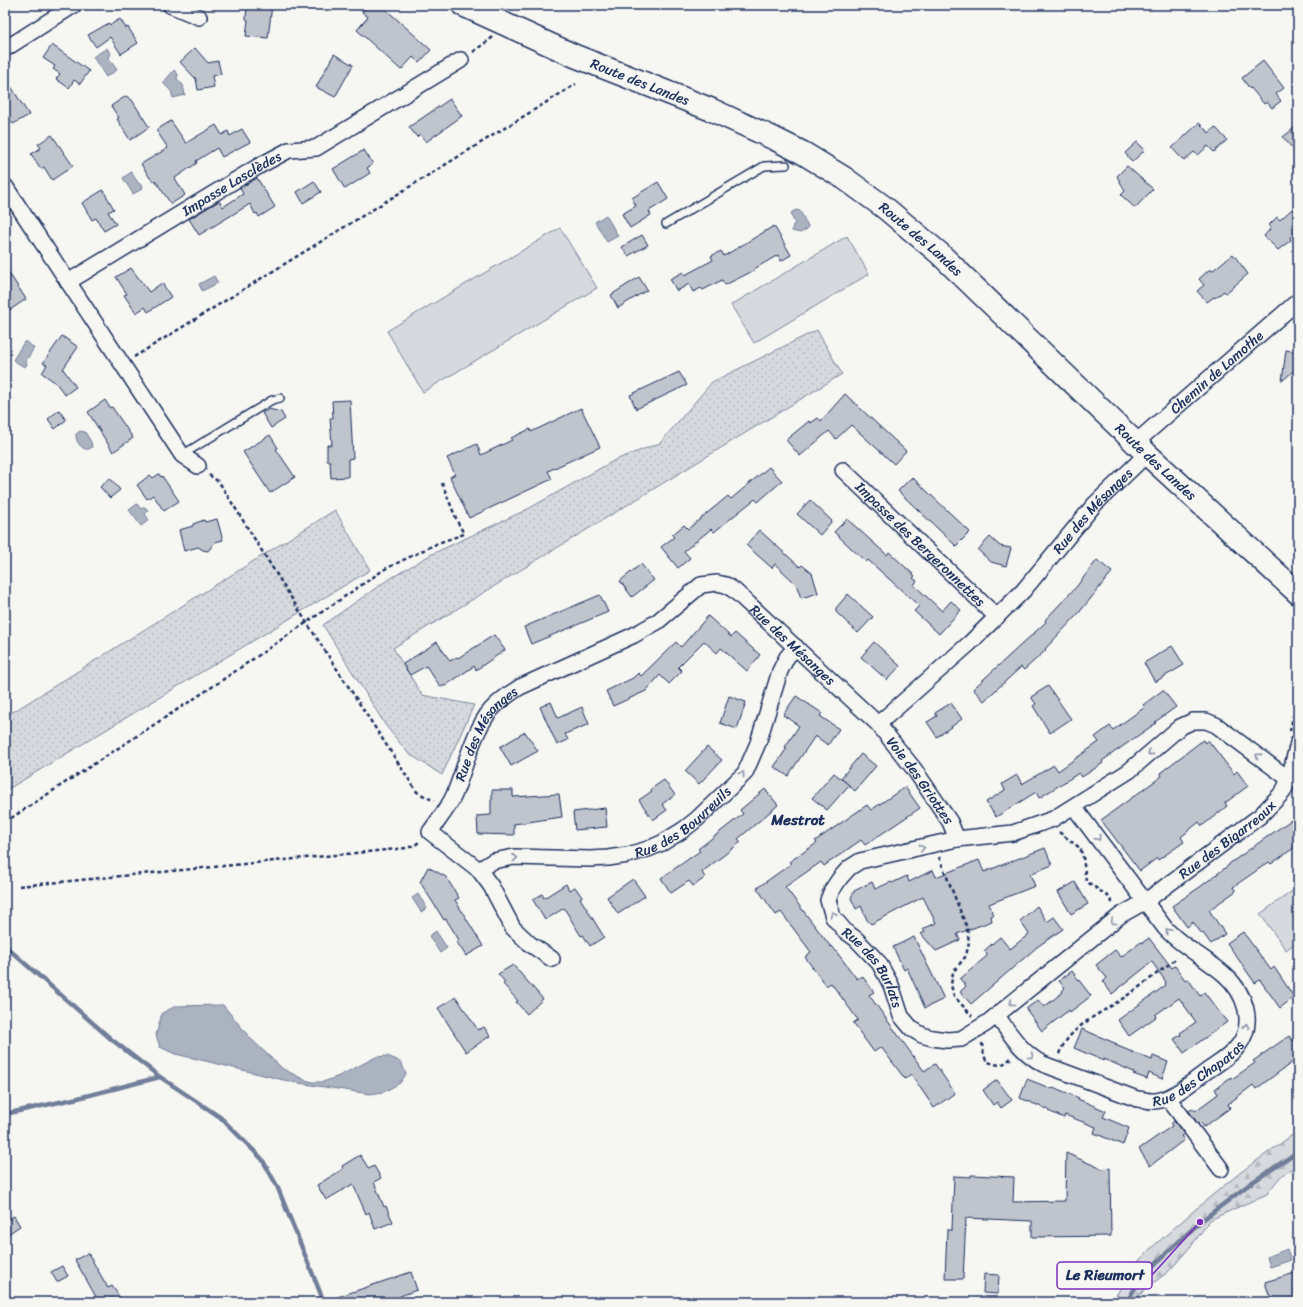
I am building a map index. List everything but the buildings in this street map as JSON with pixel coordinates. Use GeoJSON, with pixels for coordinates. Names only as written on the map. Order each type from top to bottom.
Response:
{"type":"FeatureCollection","features":[{"type":"Feature","properties":{"kind":"main road","name":"Route des Landes"},"geometry":{"type":"LineString","coordinates":[[463,5],[575,56],[712,110],[775,139],[844,178],[884,207],[939,253],[1141,448],[1298,594]]}},
{"type":"Feature","properties":{"kind":"street"},"geometry":{"type":"LineString","coordinates":[[5,49],[74,5]]}},
{"type":"Feature","properties":{"kind":"street"},"geometry":{"type":"LineString","coordinates":[[170,5],[199,17]]}},
{"type":"Feature","properties":{"kind":"street","name":"Impasse Lasclèdes"},"geometry":{"type":"LineString","coordinates":[[68,282],[258,166],[289,150],[316,148],[461,60]]}},
{"type":"Feature","properties":{"kind":"street"},"geometry":{"type":"LineString","coordinates":[[5,186],[173,442],[182,455],[198,466]]}},
{"type":"Feature","properties":{"kind":"street","name":"Chemin de Lamothe"},"geometry":{"type":"LineString","coordinates":[[1141,448],[1298,301]]}},
{"type":"Feature","properties":{"kind":"street","name":"Rue des Mésanges"},"geometry":{"type":"LineString","coordinates":[[430,832],[447,809],[481,724],[490,711],[504,697],[520,687],[634,636],[658,622],[701,585],[717,583],[726,585],[735,591],[878,724],[970,643],[1023,591],[1094,506],[1111,488],[1141,448]]}},
{"type":"Feature","properties":{"kind":"street","name":"Impasse des Bergeronnettes"},"geometry":{"type":"LineString","coordinates":[[843,470],[997,617]]}},
{"type":"Feature","properties":{"kind":"street","name":"Rue des Bouvreuils"},"geometry":{"type":"LineString","coordinates":[[479,870],[493,861],[514,857],[590,859],[628,855],[662,843],[683,830],[697,819],[745,773],[758,743],[780,672],[787,657],[796,647]]}},
{"type":"Feature","properties":{"kind":"street","name":"Rue des Burlats"},"geometry":{"type":"LineString","coordinates":[[1146,901],[1121,915],[997,1016],[961,1039],[947,1040],[922,1035],[912,1029],[902,1016],[891,985],[879,963],[856,939],[845,932],[833,917],[828,900],[832,890],[840,878],[849,868],[860,861],[957,839],[1013,833],[1053,819],[1074,807],[1129,770],[1180,727],[1193,721],[1206,721],[1216,724],[1289,779]]}},
{"type":"Feature","properties":{"kind":"street","name":"Voie des Griottes"},"geometry":{"type":"LineString","coordinates":[[878,724],[918,775],[950,822],[957,839]]}},
{"type":"Feature","properties":{"kind":"street","name":"Rue des Bigarreaux"},"geometry":{"type":"LineString","coordinates":[[1146,901],[1260,816],[1283,792],[1289,779],[1298,743]]}},
{"type":"Feature","properties":{"kind":"street","name":"Rue des Chapatas"},"geometry":{"type":"LineString","coordinates":[[997,1016],[1031,1058],[1043,1064],[1137,1099],[1152,1101],[1168,1098],[1232,1053],[1238,1047],[1243,1038],[1247,1027],[1247,1012],[1239,994],[1226,976],[1174,938],[1165,928],[1074,807]]}},
{"type":"Feature","properties":{"kind":"street"},"geometry":{"type":"LineString","coordinates":[[430,832],[479,870],[491,886],[513,928],[530,944],[552,959]]}},
{"type":"Feature","properties":{"kind":"street"},"geometry":{"type":"LineString","coordinates":[[1168,1098],[1220,1169]]}},
{"type":"Feature","properties":{"kind":"lane"},"geometry":{"type":"LineString","coordinates":[[666,224],[764,166],[786,165]]}},
{"type":"Feature","properties":{"kind":"lane"},"geometry":{"type":"LineString","coordinates":[[182,455],[272,400],[280,398]]}},
{"type":"Feature","properties":{"kind":"path"},"geometry":{"type":"LineString","coordinates":[[461,60],[492,38],[503,24]]}},
{"type":"Feature","properties":{"kind":"path"},"geometry":{"type":"LineString","coordinates":[[122,364],[576,84]]}},
{"type":"Feature","properties":{"kind":"path"},"geometry":{"type":"LineString","coordinates":[[198,466],[219,482],[307,623],[416,792],[447,809]]}},
{"type":"Feature","properties":{"kind":"path"},"geometry":{"type":"LineString","coordinates":[[5,822],[214,685],[385,569],[438,543],[464,534],[457,521],[442,483]]}},
{"type":"Feature","properties":{"kind":"path"},"geometry":{"type":"LineString","coordinates":[[1053,819],[1058,831],[1080,848],[1083,857],[1086,881],[1109,896],[1114,906],[1115,902]]}},
{"type":"Feature","properties":{"kind":"path"},"geometry":{"type":"LineString","coordinates":[[19,886],[407,848],[415,845],[430,832]]}},
{"type":"Feature","properties":{"kind":"path"},"geometry":{"type":"LineString","coordinates":[[944,853],[938,854],[967,928],[969,942],[966,956],[953,972],[951,985],[954,996],[975,1019],[969,1023],[982,1041],[986,1061],[995,1065],[1004,1065],[1021,1047]]}},
{"type":"Feature","properties":{"kind":"path"},"geometry":{"type":"LineString","coordinates":[[1058,1057],[1062,1044],[1079,1026],[1126,997],[1179,956]]}},
{"type":"Feature","properties":{"kind":"green space"},"geometry":{"type":"Polygon","coordinates":[[[560,228],[597,288],[423,392],[387,331],[560,228]]]}},
{"type":"Feature","properties":{"kind":"green space"},"geometry":{"type":"Polygon","coordinates":[[[847,236],[869,274],[754,343],[731,305],[847,236]]]}},
{"type":"Feature","properties":{"kind":"green space"},"geometry":{"type":"Polygon","coordinates":[[[817,330],[842,374],[393,648],[422,695],[474,705],[442,775],[408,753],[386,726],[323,625],[383,583],[430,555],[528,509],[615,460],[660,443],[712,382],[817,330]]]}},
{"type":"Feature","properties":{"kind":"green space"},"geometry":{"type":"Polygon","coordinates":[[[335,510],[370,570],[5,791],[5,717],[335,510]]]}},
{"type":"Feature","properties":{"kind":"green space"},"geometry":{"type":"Polygon","coordinates":[[[1298,887],[1298,941],[1286,950],[1260,914],[1298,887]]]}},
{"type":"Feature","properties":{"kind":"green space"},"geometry":{"type":"Polygon","coordinates":[[[1298,1131],[1298,1164],[1280,1177],[1267,1194],[1210,1220],[1192,1245],[1169,1271],[1143,1291],[1136,1302],[1112,1302],[1134,1266],[1149,1250],[1241,1172],[1298,1131]]]}},
{"type":"Feature","properties":{"kind":"shaded area"},"geometry":{"type":"Polygon","coordinates":[[[107,48],[111,55],[108,57],[117,70],[106,77],[93,57],[107,48]]]}},
{"type":"Feature","properties":{"kind":"shaded area"},"geometry":{"type":"Polygon","coordinates":[[[174,70],[178,74],[177,79],[183,85],[185,95],[173,98],[171,91],[163,83],[174,70]]]}},
{"type":"Feature","properties":{"kind":"shaded area"},"geometry":{"type":"Polygon","coordinates":[[[131,172],[139,184],[143,186],[142,189],[133,194],[123,178],[131,172]]]}},
{"type":"Feature","properties":{"kind":"shaded area"},"geometry":{"type":"Polygon","coordinates":[[[796,210],[800,211],[808,226],[807,229],[800,233],[792,231],[793,225],[795,224],[791,215],[792,212],[796,210]]]}},
{"type":"Feature","properties":{"kind":"shaded area"},"geometry":{"type":"Polygon","coordinates":[[[606,215],[618,236],[607,242],[595,222],[606,215]]]}},
{"type":"Feature","properties":{"kind":"shaded area"},"geometry":{"type":"Polygon","coordinates":[[[214,276],[218,283],[202,291],[199,284],[214,276]]]}},
{"type":"Feature","properties":{"kind":"shaded area"},"geometry":{"type":"Polygon","coordinates":[[[24,342],[27,342],[34,348],[26,361],[27,365],[24,367],[13,360],[24,342]]]}},
{"type":"Feature","properties":{"kind":"shaded area"},"geometry":{"type":"Polygon","coordinates":[[[80,431],[85,432],[91,442],[92,447],[89,449],[82,447],[78,442],[76,434],[80,431]]]}},
{"type":"Feature","properties":{"kind":"shaded area"},"geometry":{"type":"Polygon","coordinates":[[[137,504],[141,509],[145,507],[148,511],[145,514],[149,520],[141,526],[129,510],[137,504]]]}},
{"type":"Feature","properties":{"kind":"shaded area"},"geometry":{"type":"Polygon","coordinates":[[[418,894],[427,908],[421,912],[412,898],[418,894]]]}},
{"type":"Feature","properties":{"kind":"shaded area"},"geometry":{"type":"Polygon","coordinates":[[[436,931],[447,948],[440,953],[429,936],[436,931]]]}},
{"type":"Feature","properties":{"kind":"shaded area"},"geometry":{"type":"Polygon","coordinates":[[[223,1005],[251,1039],[283,1069],[305,1080],[323,1082],[339,1076],[376,1057],[387,1056],[402,1064],[406,1074],[400,1083],[384,1092],[370,1094],[292,1082],[175,1054],[160,1047],[156,1035],[162,1013],[176,1006],[223,1005]]]}},
{"type":"Feature","properties":{"kind":"shaded area"},"geometry":{"type":"Polygon","coordinates":[[[1287,1249],[1291,1260],[1270,1267],[1267,1257],[1287,1249]]]}},
{"type":"Feature","properties":{"kind":"waterway"},"geometry":{"type":"LineString","coordinates":[[5,946],[111,1039],[160,1077],[220,1117],[262,1159],[277,1186],[324,1302]]}},
{"type":"Feature","properties":{"kind":"waterway"},"geometry":{"type":"LineString","coordinates":[[5,1114],[78,1098],[160,1077]]}},
{"type":"Feature","properties":{"kind":"waterway"},"geometry":{"type":"LineString","coordinates":[[1127,1302],[1142,1276],[1200,1222],[1251,1183],[1298,1152]]}},
{"type":"Feature","properties":{"kind":"place","name":"Le Rieumort"},"geometry":{"type":"Point","coordinates":[1200,1222]}},
{"type":"Feature","properties":{"kind":"district","name":"Mestrot"},"geometry":{"type":"Point","coordinates":[798,820]}}]}
